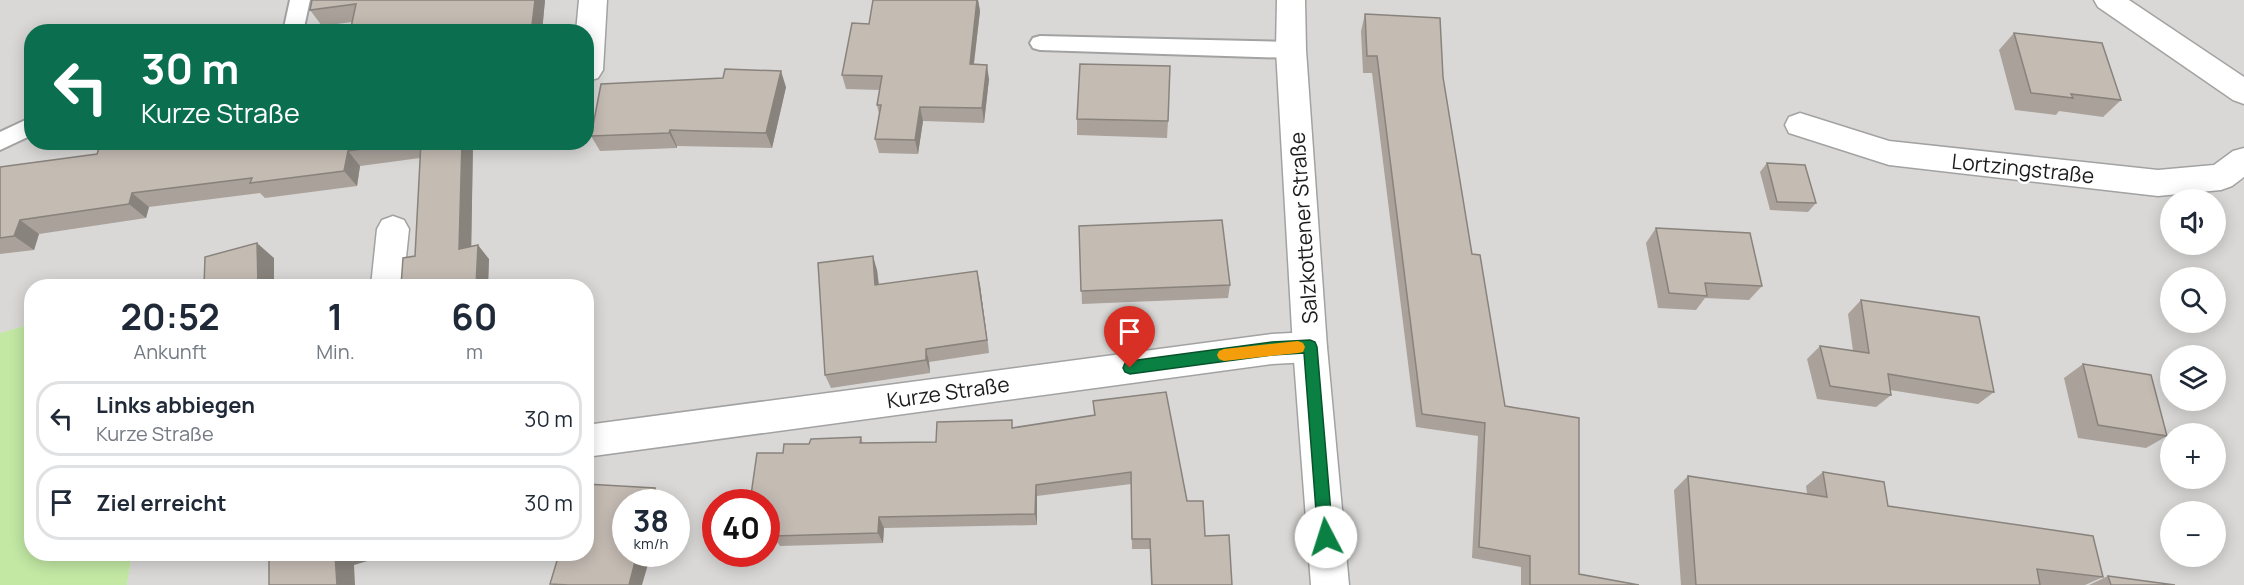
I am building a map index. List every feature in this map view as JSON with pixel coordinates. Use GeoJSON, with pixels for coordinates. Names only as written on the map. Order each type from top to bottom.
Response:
{"type":"FeatureCollection","features":[{"type":"Feature","properties":{"kind":"street"},"geometry":{"type":"LineString","coordinates":[[591,24],[593,0]]}},
{"type":"Feature","properties":{"kind":"street","name":"Salzkottener Straße"},"geometry":{"type":"LineString","coordinates":[[1291,0],[1310,347],[1330,585]]}},
{"type":"Feature","properties":{"kind":"street"},"geometry":{"type":"LineString","coordinates":[[2108,0],[2244,92]]}},
{"type":"Feature","properties":{"kind":"street","name":"Lortzingstraße"},"geometry":{"type":"LineString","coordinates":[[1800,125],[1889,153],[2158,183],[2220,177],[2244,160]]}},
{"type":"Feature","properties":{"kind":"street"},"geometry":{"type":"LineString","coordinates":[[388,279],[393,229]]}},
{"type":"Feature","properties":{"kind":"street","name":"Kurze Straße"},"geometry":{"type":"LineString","coordinates":[[594,440],[1260,350],[1310,347]]}},
{"type":"Feature","properties":{"kind":"lane"},"geometry":{"type":"LineString","coordinates":[[295,24],[300,0]]}},
{"type":"Feature","properties":{"kind":"lane"},"geometry":{"type":"LineString","coordinates":[[1040,43],[1292,50]]}},
{"type":"Feature","properties":{"kind":"lane"},"geometry":{"type":"LineString","coordinates":[[0,142],[24,129]]}},
{"type":"Feature","properties":{"kind":"shaded area"},"geometry":{"type":"Polygon","coordinates":[[[0,0],[2244,0],[2244,585],[127,585],[131,561],[594,561],[594,279],[24,279],[24,326],[0,333],[0,0]]]}},
{"type":"Feature","properties":{"kind":"green space"},"geometry":{"type":"Polygon","coordinates":[[[24,326],[24,561],[131,561],[127,585],[0,585],[0,333],[24,326]]]}},
{"type":"Feature","properties":{"kind":"building"},"geometry":{"type":"Polygon","coordinates":[[[312,0],[535,0],[532,24],[352,24],[356,4],[310,10],[312,0]]]}},
{"type":"Feature","properties":{"kind":"building"},"geometry":{"type":"Polygon","coordinates":[[[873,0],[977,0],[970,64],[987,65],[982,108],[920,107],[915,140],[875,139],[881,105],[877,105],[882,76],[842,75],[852,23],[869,24],[873,0]]]}},
{"type":"Feature","properties":{"kind":"building"},"geometry":{"type":"Polygon","coordinates":[[[1365,14],[1440,18],[1443,77],[1472,254],[1480,255],[1505,406],[1579,418],[1579,574],[1639,585],[1530,585],[1530,556],[1479,547],[1485,423],[1422,414],[1377,56],[1367,56],[1365,14]]]}},
{"type":"Feature","properties":{"kind":"building"},"geometry":{"type":"Polygon","coordinates":[[[2014,33],[2102,43],[2121,100],[2071,94],[2073,98],[2031,93],[2014,33]]]}},
{"type":"Feature","properties":{"kind":"building"},"geometry":{"type":"Polygon","coordinates":[[[1080,64],[1170,66],[1168,121],[1077,119],[1080,64]]]}},
{"type":"Feature","properties":{"kind":"building"},"geometry":{"type":"Polygon","coordinates":[[[725,69],[781,71],[766,133],[670,130],[669,133],[594,136],[594,120],[601,84],[723,78],[725,69]]]}},
{"type":"Feature","properties":{"kind":"building"},"geometry":{"type":"Polygon","coordinates":[[[98,150],[355,150],[348,151],[344,171],[250,183],[252,178],[132,193],[129,204],[20,220],[14,236],[0,238],[0,167],[97,154],[98,150]]]}},
{"type":"Feature","properties":{"kind":"building"},"geometry":{"type":"Polygon","coordinates":[[[421,150],[462,150],[459,249],[478,245],[476,279],[402,279],[403,258],[415,256],[421,150]]]}},
{"type":"Feature","properties":{"kind":"building"},"geometry":{"type":"Polygon","coordinates":[[[1767,163],[1805,165],[1816,203],[1777,202],[1767,163]]]}},
{"type":"Feature","properties":{"kind":"building"},"geometry":{"type":"Polygon","coordinates":[[[1222,220],[1230,285],[1081,291],[1079,226],[1222,220]]]}},
{"type":"Feature","properties":{"kind":"building"},"geometry":{"type":"Polygon","coordinates":[[[1656,228],[1750,233],[1762,286],[1705,283],[1707,296],[1669,293],[1656,228]]]}},
{"type":"Feature","properties":{"kind":"building"},"geometry":{"type":"Polygon","coordinates":[[[257,243],[258,279],[204,279],[205,257],[257,243]]]}},
{"type":"Feature","properties":{"kind":"building"},"geometry":{"type":"Polygon","coordinates":[[[873,256],[875,285],[977,271],[987,340],[926,349],[926,360],[825,375],[818,263],[873,256]]]}},
{"type":"Feature","properties":{"kind":"building"},"geometry":{"type":"Polygon","coordinates":[[[1861,300],[1979,317],[1994,392],[1888,374],[1891,395],[1830,386],[1820,346],[1869,353],[1861,300]]]}},
{"type":"Feature","properties":{"kind":"building"},"geometry":{"type":"Polygon","coordinates":[[[2083,364],[2151,375],[2164,423],[2160,423],[2160,435],[2098,425],[2083,364]]]}},
{"type":"Feature","properties":{"kind":"building"},"geometry":{"type":"Polygon","coordinates":[[[1166,392],[1187,501],[1203,501],[1205,536],[1229,535],[1232,585],[1152,585],[1150,539],[1132,539],[1131,472],[1036,485],[1035,514],[879,517],[878,533],[780,536],[780,489],[752,489],[757,453],[783,453],[784,444],[809,444],[811,439],[861,437],[860,443],[936,442],[937,422],[1012,420],[1012,428],[1095,415],[1093,401],[1166,392]]]}},
{"type":"Feature","properties":{"kind":"building"},"geometry":{"type":"Polygon","coordinates":[[[1823,472],[1884,482],[1888,506],[2093,536],[2103,577],[2037,569],[2040,585],[1696,585],[1688,476],[1827,497],[1823,472]]]}},
{"type":"Feature","properties":{"kind":"building"},"geometry":{"type":"Polygon","coordinates":[[[594,484],[655,488],[612,489],[612,567],[634,567],[629,585],[550,584],[557,561],[594,561],[594,484]]]}},
{"type":"Feature","properties":{"kind":"building"},"geometry":{"type":"Polygon","coordinates":[[[269,561],[335,561],[337,585],[269,585],[269,561]]]}},
{"type":"Feature","properties":{"kind":"building"},"geometry":{"type":"Polygon","coordinates":[[[2108,576],[2175,585],[2111,585],[2108,576]]]}},
{"type":"Feature","properties":{"kind":"slow traffic"},"geometry":{"type":"LineString","coordinates":[[1224,355],[1298,347]]}},
{"type":"Feature","properties":{"kind":"route"},"geometry":{"type":"LineString","coordinates":[[1130,368],[1272,349],[1310,347],[1326,537]]}}]}
